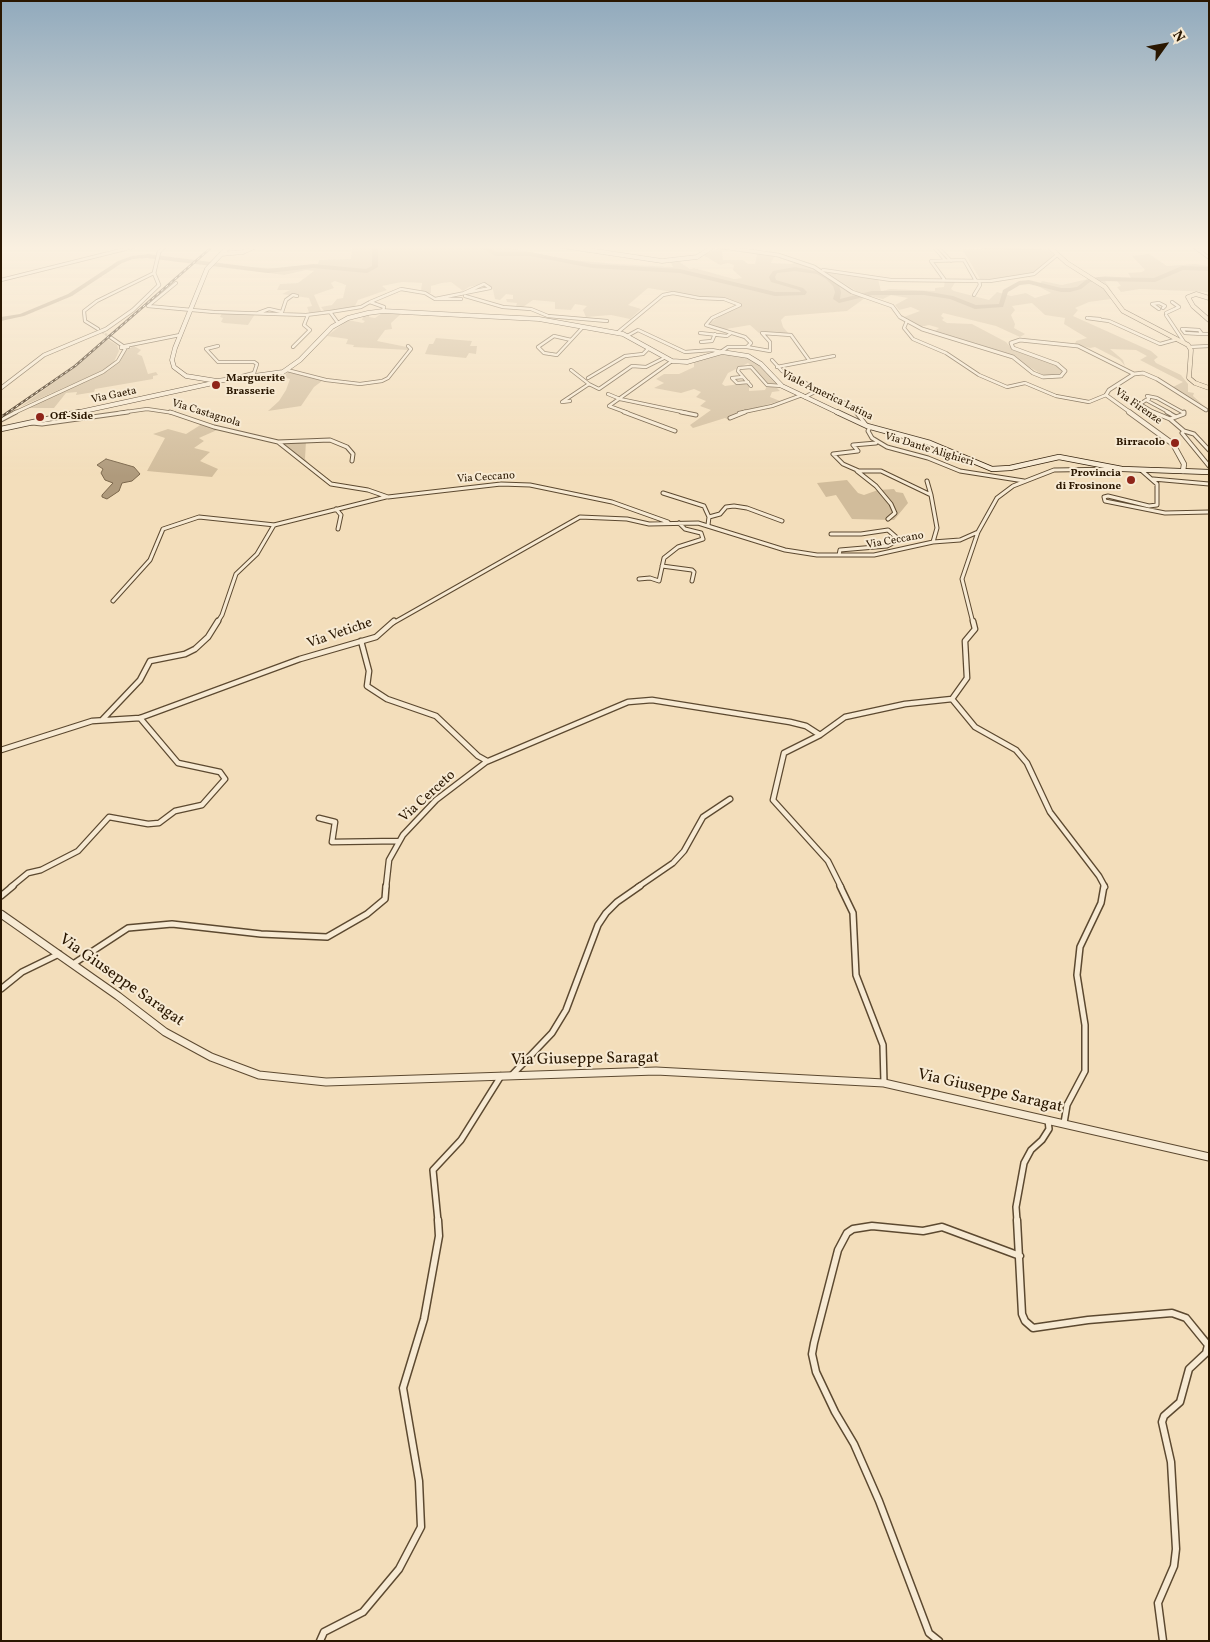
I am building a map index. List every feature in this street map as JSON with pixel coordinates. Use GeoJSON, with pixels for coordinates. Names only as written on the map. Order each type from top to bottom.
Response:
{"type":"FeatureCollection","features":[{"type":"Feature","properties":{"kind":"main road"},"geometry":{"type":"LineString","coordinates":[[185,323],[172,360],[174,367],[186,376],[207,383]]}},
{"type":"Feature","properties":{"kind":"main road","name":"Viale America Latina"},"geometry":{"type":"LineString","coordinates":[[230,380],[276,374],[287,370],[338,323]]}},
{"type":"Feature","properties":{"kind":"main road","name":"Viale America Latina"},"geometry":{"type":"LineString","coordinates":[[562,323],[627,336],[672,361],[687,362],[722,351],[755,359],[782,386],[868,426],[930,444],[992,469],[1010,468],[1059,457],[1122,469],[1209,472]]}},
{"type":"Feature","properties":{"kind":"main road"},"geometry":{"type":"LineString","coordinates":[[1146,323],[1184,342],[1189,347],[1191,354],[1189,378],[1195,384],[1209,388]]}},
{"type":"Feature","properties":{"kind":"main road"},"geometry":{"type":"LineString","coordinates":[[190,388],[198,379]]}},
{"type":"Feature","properties":{"kind":"main road","name":"Via Gaeta"},"geometry":{"type":"LineString","coordinates":[[1,429],[207,383],[230,380]]}},
{"type":"Feature","properties":{"kind":"street"},"geometry":{"type":"LineString","coordinates":[[88,323],[98,329]]}},
{"type":"Feature","properties":{"kind":"street"},"geometry":{"type":"LineString","coordinates":[[1,388],[44,355],[106,330],[117,323]]}},
{"type":"Feature","properties":{"kind":"street"},"geometry":{"type":"LineString","coordinates":[[293,347],[310,330],[304,325],[305,323]]}},
{"type":"Feature","properties":{"kind":"street"},"geometry":{"type":"LineString","coordinates":[[617,333],[629,323]]}},
{"type":"Feature","properties":{"kind":"street"},"geometry":{"type":"LineString","coordinates":[[707,323],[706,326],[750,340],[751,344],[747,347]]}},
{"type":"Feature","properties":{"kind":"street"},"geometry":{"type":"LineString","coordinates":[[906,323],[904,328],[911,338],[946,353],[984,377],[1009,387],[1019,383],[1029,384],[1061,397],[1090,402],[1106,395]]}},
{"type":"Feature","properties":{"kind":"street"},"geometry":{"type":"LineString","coordinates":[[910,323],[931,333],[1013,357],[1033,373],[1043,377],[1061,376],[1065,371],[1057,364],[1013,348],[1011,343],[1020,340],[1071,344],[1086,349],[1107,362],[1134,374],[1142,373],[1158,379],[1207,409]]}},
{"type":"Feature","properties":{"kind":"street"},"geometry":{"type":"LineString","coordinates":[[1109,323],[1160,344],[1178,339]]}},
{"type":"Feature","properties":{"kind":"street"},"geometry":{"type":"LineString","coordinates":[[1171,323],[1184,342]]}},
{"type":"Feature","properties":{"kind":"street"},"geometry":{"type":"LineString","coordinates":[[571,340],[554,336],[538,347],[544,353],[557,355],[571,340],[583,327]]}},
{"type":"Feature","properties":{"kind":"street"},"geometry":{"type":"LineString","coordinates":[[1202,334],[1199,330],[1182,329],[1185,333],[1202,334],[1209,334]]}},
{"type":"Feature","properties":{"kind":"street"},"geometry":{"type":"LineString","coordinates":[[627,336],[638,330],[685,352],[692,353],[747,347],[770,351],[770,342],[762,333],[791,335],[809,360]]}},
{"type":"Feature","properties":{"kind":"street"},"geometry":{"type":"LineString","coordinates":[[701,342],[711,341],[717,330]]}},
{"type":"Feature","properties":{"kind":"street"},"geometry":{"type":"LineString","coordinates":[[700,333],[728,336],[731,333]]}},
{"type":"Feature","properties":{"kind":"street"},"geometry":{"type":"LineString","coordinates":[[1,420],[33,403],[103,372],[118,361],[124,348],[180,335]]}},
{"type":"Feature","properties":{"kind":"street"},"geometry":{"type":"LineString","coordinates":[[110,337],[124,348]]}},
{"type":"Feature","properties":{"kind":"street"},"geometry":{"type":"LineString","coordinates":[[218,346],[206,349],[218,362],[250,361],[257,364],[254,373],[230,380]]}},
{"type":"Feature","properties":{"kind":"street"},"geometry":{"type":"LineString","coordinates":[[287,370],[326,380],[360,384],[382,381],[388,378],[411,349],[408,346]]}},
{"type":"Feature","properties":{"kind":"street"},"geometry":{"type":"LineString","coordinates":[[1189,347],[1209,346]]}},
{"type":"Feature","properties":{"kind":"street"},"geometry":{"type":"LineString","coordinates":[[588,378],[625,356],[643,354],[649,348]]}},
{"type":"Feature","properties":{"kind":"street"},"geometry":{"type":"LineString","coordinates":[[772,360],[777,367],[834,356]]}},
{"type":"Feature","properties":{"kind":"street"},"geometry":{"type":"LineString","coordinates":[[571,370],[599,389],[632,366],[646,367],[664,358]]}},
{"type":"Feature","properties":{"kind":"street"},"geometry":{"type":"LineString","coordinates":[[672,361],[610,406],[675,431]]}},
{"type":"Feature","properties":{"kind":"street"},"geometry":{"type":"LineString","coordinates":[[750,386],[738,370],[743,367],[750,367],[767,385],[782,386]]}},
{"type":"Feature","properties":{"kind":"street","name":"Via Dante Alighieri"},"geometry":{"type":"LineString","coordinates":[[777,367],[851,406],[868,426],[868,431],[876,443],[928,458],[960,471],[1025,481]]}},
{"type":"Feature","properties":{"kind":"street","name":"Via Firenze"},"geometry":{"type":"LineString","coordinates":[[1134,374],[1109,390],[1106,395],[1165,437],[1176,448],[1183,461],[1194,471]]}},
{"type":"Feature","properties":{"kind":"street"},"geometry":{"type":"LineString","coordinates":[[743,377],[732,378],[737,383],[748,382]]}},
{"type":"Feature","properties":{"kind":"street"},"geometry":{"type":"LineString","coordinates":[[570,401],[562,402],[589,384]]}},
{"type":"Feature","properties":{"kind":"street"},"geometry":{"type":"LineString","coordinates":[[730,418],[739,413],[772,406],[784,400],[804,396],[818,390]]}},
{"type":"Feature","properties":{"kind":"street"},"geometry":{"type":"LineString","coordinates":[[608,394],[620,399],[696,415]]}},
{"type":"Feature","properties":{"kind":"street"},"geometry":{"type":"LineString","coordinates":[[1170,419],[1184,414],[1184,412],[1152,396],[1147,396],[1149,399],[1140,404],[1162,417],[1170,419],[1184,431],[1194,434],[1209,450]]}},
{"type":"Feature","properties":{"kind":"street"},"geometry":{"type":"LineString","coordinates":[[1146,400],[1177,416]]}},
{"type":"Feature","properties":{"kind":"street","name":"Via Castagnola"},"geometry":{"type":"LineString","coordinates":[[32,423],[42,424],[147,409],[164,410],[214,428],[278,442],[331,484]]}},
{"type":"Feature","properties":{"kind":"street"},"geometry":{"type":"LineString","coordinates":[[1184,431],[1182,433],[1188,442],[1209,466]]}},
{"type":"Feature","properties":{"kind":"street"},"geometry":{"type":"LineString","coordinates":[[278,442],[330,440],[347,447],[353,454],[352,462]]}},
{"type":"Feature","properties":{"kind":"street"},"geometry":{"type":"LineString","coordinates":[[876,443],[853,446],[858,451],[833,454],[843,464],[859,471],[881,471],[931,495]]}},
{"type":"Feature","properties":{"kind":"street"},"geometry":{"type":"LineString","coordinates":[[1183,461],[1185,468],[1183,471]]}},
{"type":"Feature","properties":{"kind":"street"},"geometry":{"type":"LineString","coordinates":[[884,1083],[883,1045],[856,975],[853,913],[828,861],[772,800],[784,753],[820,735],[845,718],[905,704],[952,699],[967,678],[966,641],[975,629],[962,579],[978,532],[997,498],[1011,487],[1054,470],[1122,469]]}},
{"type":"Feature","properties":{"kind":"street"},"geometry":{"type":"LineString","coordinates":[[1141,470],[1157,484],[1158,503],[1155,505],[1112,496],[1105,496],[1104,499],[1108,503],[1128,504],[1165,513],[1209,512]]}},
{"type":"Feature","properties":{"kind":"street"},"geometry":{"type":"LineString","coordinates":[[859,471],[856,472],[876,486],[891,504],[895,514],[888,519]]}},
{"type":"Feature","properties":{"kind":"street"},"geometry":{"type":"LineString","coordinates":[[1150,477],[1161,480],[1171,479],[1209,484]]}},
{"type":"Feature","properties":{"kind":"street"},"geometry":{"type":"LineString","coordinates":[[1157,484],[1161,480]]}},
{"type":"Feature","properties":{"kind":"street"},"geometry":{"type":"LineString","coordinates":[[927,481],[937,528],[934,542]]}},
{"type":"Feature","properties":{"kind":"street","name":"Via Ceccano"},"geometry":{"type":"LineString","coordinates":[[331,484],[368,490],[388,497],[501,484],[530,485],[561,493],[577,493],[612,502],[669,523]]}},
{"type":"Feature","properties":{"kind":"street"},"geometry":{"type":"LineString","coordinates":[[663,493],[704,506],[709,517],[708,525]]}},
{"type":"Feature","properties":{"kind":"street"},"geometry":{"type":"LineString","coordinates":[[114,602],[150,560],[163,529],[182,521],[200,517],[276,525],[388,497]]}},
{"type":"Feature","properties":{"kind":"street"},"geometry":{"type":"LineString","coordinates":[[709,517],[720,514],[726,508],[734,506],[747,508],[782,521]]}},
{"type":"Feature","properties":{"kind":"street"},"geometry":{"type":"LineString","coordinates":[[336,509],[341,515],[338,530]]}},
{"type":"Feature","properties":{"kind":"street","name":"Via Vetiche"},"geometry":{"type":"LineString","coordinates":[[1,750],[74,726],[102,720],[140,718],[300,660],[376,637],[398,618],[457,588],[513,553],[580,517],[627,519],[649,524],[698,523]]}},
{"type":"Feature","properties":{"kind":"street"},"geometry":{"type":"LineString","coordinates":[[639,579],[650,578],[659,582],[664,558],[678,546],[703,539],[701,533],[684,529],[679,523]]}},
{"type":"Feature","properties":{"kind":"street","name":"Via Ceccano"},"geometry":{"type":"LineString","coordinates":[[698,523],[785,550],[817,555],[874,555],[934,542],[968,538],[978,532]]}},
{"type":"Feature","properties":{"kind":"street"},"geometry":{"type":"LineString","coordinates":[[102,720],[140,680],[150,661],[186,654],[195,649],[208,637],[222,615],[236,574],[257,554],[276,525]]}},
{"type":"Feature","properties":{"kind":"street"},"geometry":{"type":"LineString","coordinates":[[831,534],[861,534],[888,530],[896,537],[895,542],[887,546],[840,550],[839,555]]}},
{"type":"Feature","properties":{"kind":"street"},"geometry":{"type":"LineString","coordinates":[[662,566],[692,570],[694,572],[692,581]]}},
{"type":"Feature","properties":{"kind":"street"},"geometry":{"type":"LineString","coordinates":[[361,641],[369,671],[367,686],[387,699],[436,716],[487,761]]}},
{"type":"Feature","properties":{"kind":"street"},"geometry":{"type":"LineString","coordinates":[[952,699],[975,727],[1016,750],[1027,762],[1050,812],[1099,876],[1105,888],[1101,903],[1080,947],[1078,976],[1086,1034],[1086,1059],[1084,1071],[1067,1105],[1064,1123]]}},
{"type":"Feature","properties":{"kind":"street","name":"Via Cerceto"},"geometry":{"type":"LineString","coordinates":[[73,964],[128,928],[172,924],[260,934],[327,937],[367,914],[385,899],[388,860],[399,841],[436,800],[487,761],[628,702],[652,700],[704,710],[790,722],[806,726],[820,735]]}},
{"type":"Feature","properties":{"kind":"street"},"geometry":{"type":"LineString","coordinates":[[1,896],[28,874],[48,867],[78,851],[109,817],[148,824],[159,823],[175,810],[197,806],[205,802],[224,779],[225,776],[220,772],[178,763],[140,718]]}},
{"type":"Feature","properties":{"kind":"street"},"geometry":{"type":"LineString","coordinates":[[512,1075],[552,1033],[566,1010],[598,925],[606,913],[617,902],[673,863],[684,851],[703,817],[730,799]]}},
{"type":"Feature","properties":{"kind":"street"},"geometry":{"type":"LineString","coordinates":[[319,818],[335,822],[332,842],[399,841]]}},
{"type":"Feature","properties":{"kind":"street","name":"Via Giuseppe Saragat"},"geometry":{"type":"LineString","coordinates":[[1,914],[165,1032],[211,1057],[259,1075],[326,1082],[656,1071],[884,1083],[1209,1157]]}},
{"type":"Feature","properties":{"kind":"street"},"geometry":{"type":"LineString","coordinates":[[1,989],[22,972],[59,954]]}},
{"type":"Feature","properties":{"kind":"street"},"geometry":{"type":"LineString","coordinates":[[320,1641],[324,1632],[363,1612],[400,1569],[421,1527],[419,1481],[403,1388],[424,1319],[439,1236],[433,1170],[461,1140],[502,1075]]}},
{"type":"Feature","properties":{"kind":"street"},"geometry":{"type":"LineString","coordinates":[[1048,1120],[1049,1129],[1042,1140],[1031,1150],[1024,1163],[1016,1207],[1024,1322],[1033,1328],[1088,1320],[1172,1313],[1186,1318],[1208,1345],[1206,1353],[1189,1369],[1180,1402],[1164,1416],[1162,1422],[1171,1462],[1176,1549],[1174,1566],[1158,1603],[1163,1641]]}},
{"type":"Feature","properties":{"kind":"street"},"geometry":{"type":"LineString","coordinates":[[940,1641],[930,1632],[925,1624],[879,1501],[854,1444],[816,1372],[812,1354],[814,1343],[838,1250],[847,1233],[853,1229],[872,1226],[923,1231],[942,1227],[1020,1256]]}},
{"type":"Feature","properties":{"kind":"shaded area"},"geometry":{"type":"Polygon","coordinates":[[[223,323],[250,323],[248,325],[223,323]]]}},
{"type":"Feature","properties":{"kind":"shaded area"},"geometry":{"type":"Polygon","coordinates":[[[345,323],[391,323],[392,329],[385,330],[377,341],[407,347],[409,350],[353,347],[354,345],[346,344],[348,339],[327,336],[345,323]]]}},
{"type":"Feature","properties":{"kind":"shaded area"},"geometry":{"type":"Polygon","coordinates":[[[710,323],[782,323],[789,334],[759,333],[750,325],[720,330],[713,328],[710,323]]]}},
{"type":"Feature","properties":{"kind":"shaded area"},"geometry":{"type":"Polygon","coordinates":[[[913,323],[972,324],[1006,342],[1013,350],[1056,364],[1062,371],[1057,376],[1043,375],[1009,355],[933,332],[939,328],[929,325],[920,327],[913,323]]]}},
{"type":"Feature","properties":{"kind":"shaded area"},"geometry":{"type":"Polygon","coordinates":[[[982,323],[1014,323],[1014,328],[1025,334],[1020,337],[996,326],[982,323]]]}},
{"type":"Feature","properties":{"kind":"shaded area"},"geometry":{"type":"Polygon","coordinates":[[[1088,323],[1151,351],[1158,357],[1154,360],[1156,363],[1181,375],[1188,384],[1188,392],[1194,393],[1193,396],[1203,405],[1173,387],[1183,382],[1140,360],[1147,356],[1136,350],[1110,349],[1123,360],[1125,366],[1120,360],[1095,347],[1090,348],[1075,344],[1076,341],[1087,338],[1064,324],[1088,323]]]}},
{"type":"Feature","properties":{"kind":"shaded area"},"geometry":{"type":"Polygon","coordinates":[[[436,338],[472,341],[470,346],[477,346],[476,354],[469,353],[466,358],[425,354],[429,344],[433,344],[436,338]]]}},
{"type":"Feature","properties":{"kind":"shaded area"},"geometry":{"type":"Polygon","coordinates":[[[107,339],[117,345],[119,351],[113,364],[102,371],[20,407],[64,375],[107,339]]]}},
{"type":"Feature","properties":{"kind":"shaded area"},"geometry":{"type":"Polygon","coordinates":[[[134,346],[141,350],[137,354],[142,356],[148,374],[156,372],[158,375],[153,376],[153,379],[95,389],[94,392],[76,395],[77,392],[66,393],[54,408],[25,408],[108,371],[120,362],[126,350],[134,346]]]}},
{"type":"Feature","properties":{"kind":"shaded area"},"geometry":{"type":"Polygon","coordinates":[[[725,353],[745,356],[761,366],[779,386],[768,384],[748,363],[728,373],[722,384],[725,386],[747,383],[749,384],[749,391],[765,390],[767,386],[777,388],[780,391],[772,392],[770,397],[780,401],[737,413],[730,416],[729,420],[725,418],[693,428],[690,425],[711,410],[700,406],[706,401],[696,397],[701,392],[694,389],[681,393],[654,388],[664,383],[656,379],[664,374],[679,374],[694,367],[694,362],[725,353]]]}},
{"type":"Feature","properties":{"kind":"shaded area"},"geometry":{"type":"Polygon","coordinates":[[[288,372],[322,381],[314,387],[301,406],[268,411],[279,401],[286,390],[290,379],[283,377],[288,372]]]}},
{"type":"Feature","properties":{"kind":"shaded area"},"geometry":{"type":"Polygon","coordinates":[[[202,424],[217,430],[199,438],[204,441],[194,448],[210,452],[200,461],[218,469],[212,477],[147,471],[165,438],[153,434],[168,429],[186,434],[202,424]]]}},
{"type":"Feature","properties":{"kind":"shaded area"},"geometry":{"type":"Polygon","coordinates":[[[306,441],[305,459],[310,467],[281,442],[306,441]]]}},
{"type":"Feature","properties":{"kind":"shaded area"},"geometry":{"type":"Polygon","coordinates":[[[106,459],[134,467],[140,474],[132,481],[122,483],[119,491],[107,499],[102,497],[102,495],[113,483],[105,480],[101,473],[103,469],[97,465],[106,459]]]}},
{"type":"Feature","properties":{"kind":"shaded area"},"geometry":{"type":"Polygon","coordinates":[[[847,480],[858,493],[864,495],[878,490],[894,489],[896,492],[903,493],[908,503],[894,520],[852,519],[836,495],[826,497],[817,483],[847,480]]]}},
{"type":"Feature","properties":{"kind":"tunnel"},"geometry":{"type":"LineString","coordinates":[[99,330],[110,337]]}},
{"type":"Feature","properties":{"kind":"railway"},"geometry":{"type":"LineString","coordinates":[[1,417],[75,366],[125,323]]}},
{"type":"Feature","properties":{"kind":"place","name":"Marguerite Brasserie"},"geometry":{"type":"Point","coordinates":[216,385]}},
{"type":"Feature","properties":{"kind":"place","name":"Off-Side"},"geometry":{"type":"Point","coordinates":[40,417]}},
{"type":"Feature","properties":{"kind":"place","name":"Birracolo"},"geometry":{"type":"Point","coordinates":[1175,443]}},
{"type":"Feature","properties":{"kind":"place","name":"Provincia di Frosinone"},"geometry":{"type":"Point","coordinates":[1131,480]}}]}
